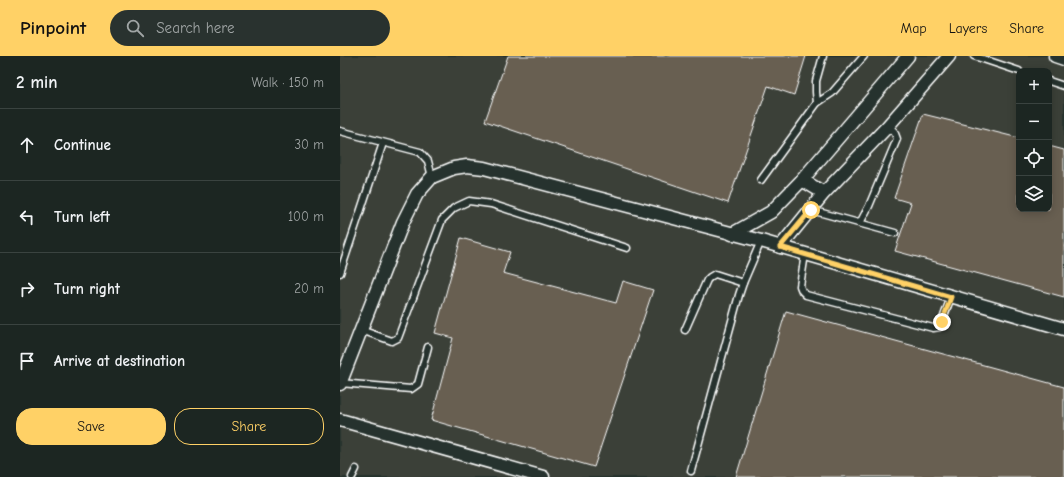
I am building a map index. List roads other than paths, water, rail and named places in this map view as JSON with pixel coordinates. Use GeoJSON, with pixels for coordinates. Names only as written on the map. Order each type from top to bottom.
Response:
{"type":"FeatureCollection","features":[{"type":"Feature","properties":{"kind":"street"},"geometry":{"type":"LineString","coordinates":[[732,234],[771,212],[802,180],[908,56]]}},
{"type":"Feature","properties":{"kind":"street"},"geometry":{"type":"LineString","coordinates":[[780,247],[824,193],[887,127],[949,56]]}},
{"type":"Feature","properties":{"kind":"street"},"geometry":{"type":"LineString","coordinates":[[1055,56],[1064,59]]}},
{"type":"Feature","properties":{"kind":"street"},"geometry":{"type":"LineString","coordinates":[[340,383],[403,222],[417,194],[432,177],[454,168],[467,166],[484,168],[761,241],[1064,329]]}},
{"type":"Feature","properties":{"kind":"street"},"geometry":{"type":"LineString","coordinates":[[802,180],[824,193]]}},
{"type":"Feature","properties":{"kind":"street"},"geometry":{"type":"LineString","coordinates":[[340,420],[522,474],[543,477]]}},
{"type":"Feature","properties":{"kind":"lane"},"geometry":{"type":"LineString","coordinates":[[817,103],[816,81],[823,56]]}},
{"type":"Feature","properties":{"kind":"lane"},"geometry":{"type":"LineString","coordinates":[[761,180],[817,103],[832,92],[864,56]]}},
{"type":"Feature","properties":{"kind":"lane"},"geometry":{"type":"LineString","coordinates":[[974,56],[1016,70]]}},
{"type":"Feature","properties":{"kind":"lane"},"geometry":{"type":"LineString","coordinates":[[1052,82],[1064,86]]}},
{"type":"Feature","properties":{"kind":"lane"},"geometry":{"type":"LineString","coordinates":[[860,223],[869,206],[897,139],[894,131],[887,127]]}},
{"type":"Feature","properties":{"kind":"lane"},"geometry":{"type":"LineString","coordinates":[[340,131],[420,152],[428,161],[432,177]]}},
{"type":"Feature","properties":{"kind":"lane"},"geometry":{"type":"LineString","coordinates":[[340,273],[383,143]]}},
{"type":"Feature","properties":{"kind":"lane"},"geometry":{"type":"LineString","coordinates":[[361,330],[392,341],[398,338],[442,220],[454,208],[469,201],[491,204],[628,248]]}},
{"type":"Feature","properties":{"kind":"lane"},"geometry":{"type":"LineString","coordinates":[[811,210],[895,233]]}},
{"type":"Feature","properties":{"kind":"lane"},"geometry":{"type":"LineString","coordinates":[[691,471],[739,295],[761,241]]}},
{"type":"Feature","properties":{"kind":"lane"},"geometry":{"type":"LineString","coordinates":[[805,254],[800,286],[806,295],[933,328],[940,326],[951,297]]}},
{"type":"Feature","properties":{"kind":"lane"},"geometry":{"type":"LineString","coordinates":[[685,330],[707,280],[710,277],[715,274],[743,284]]}},
{"type":"Feature","properties":{"kind":"lane"},"geometry":{"type":"LineString","coordinates":[[340,383],[411,389],[418,384],[428,347]]}},
{"type":"Feature","properties":{"kind":"lane"},"geometry":{"type":"LineString","coordinates":[[352,477],[356,469]]}}]}
